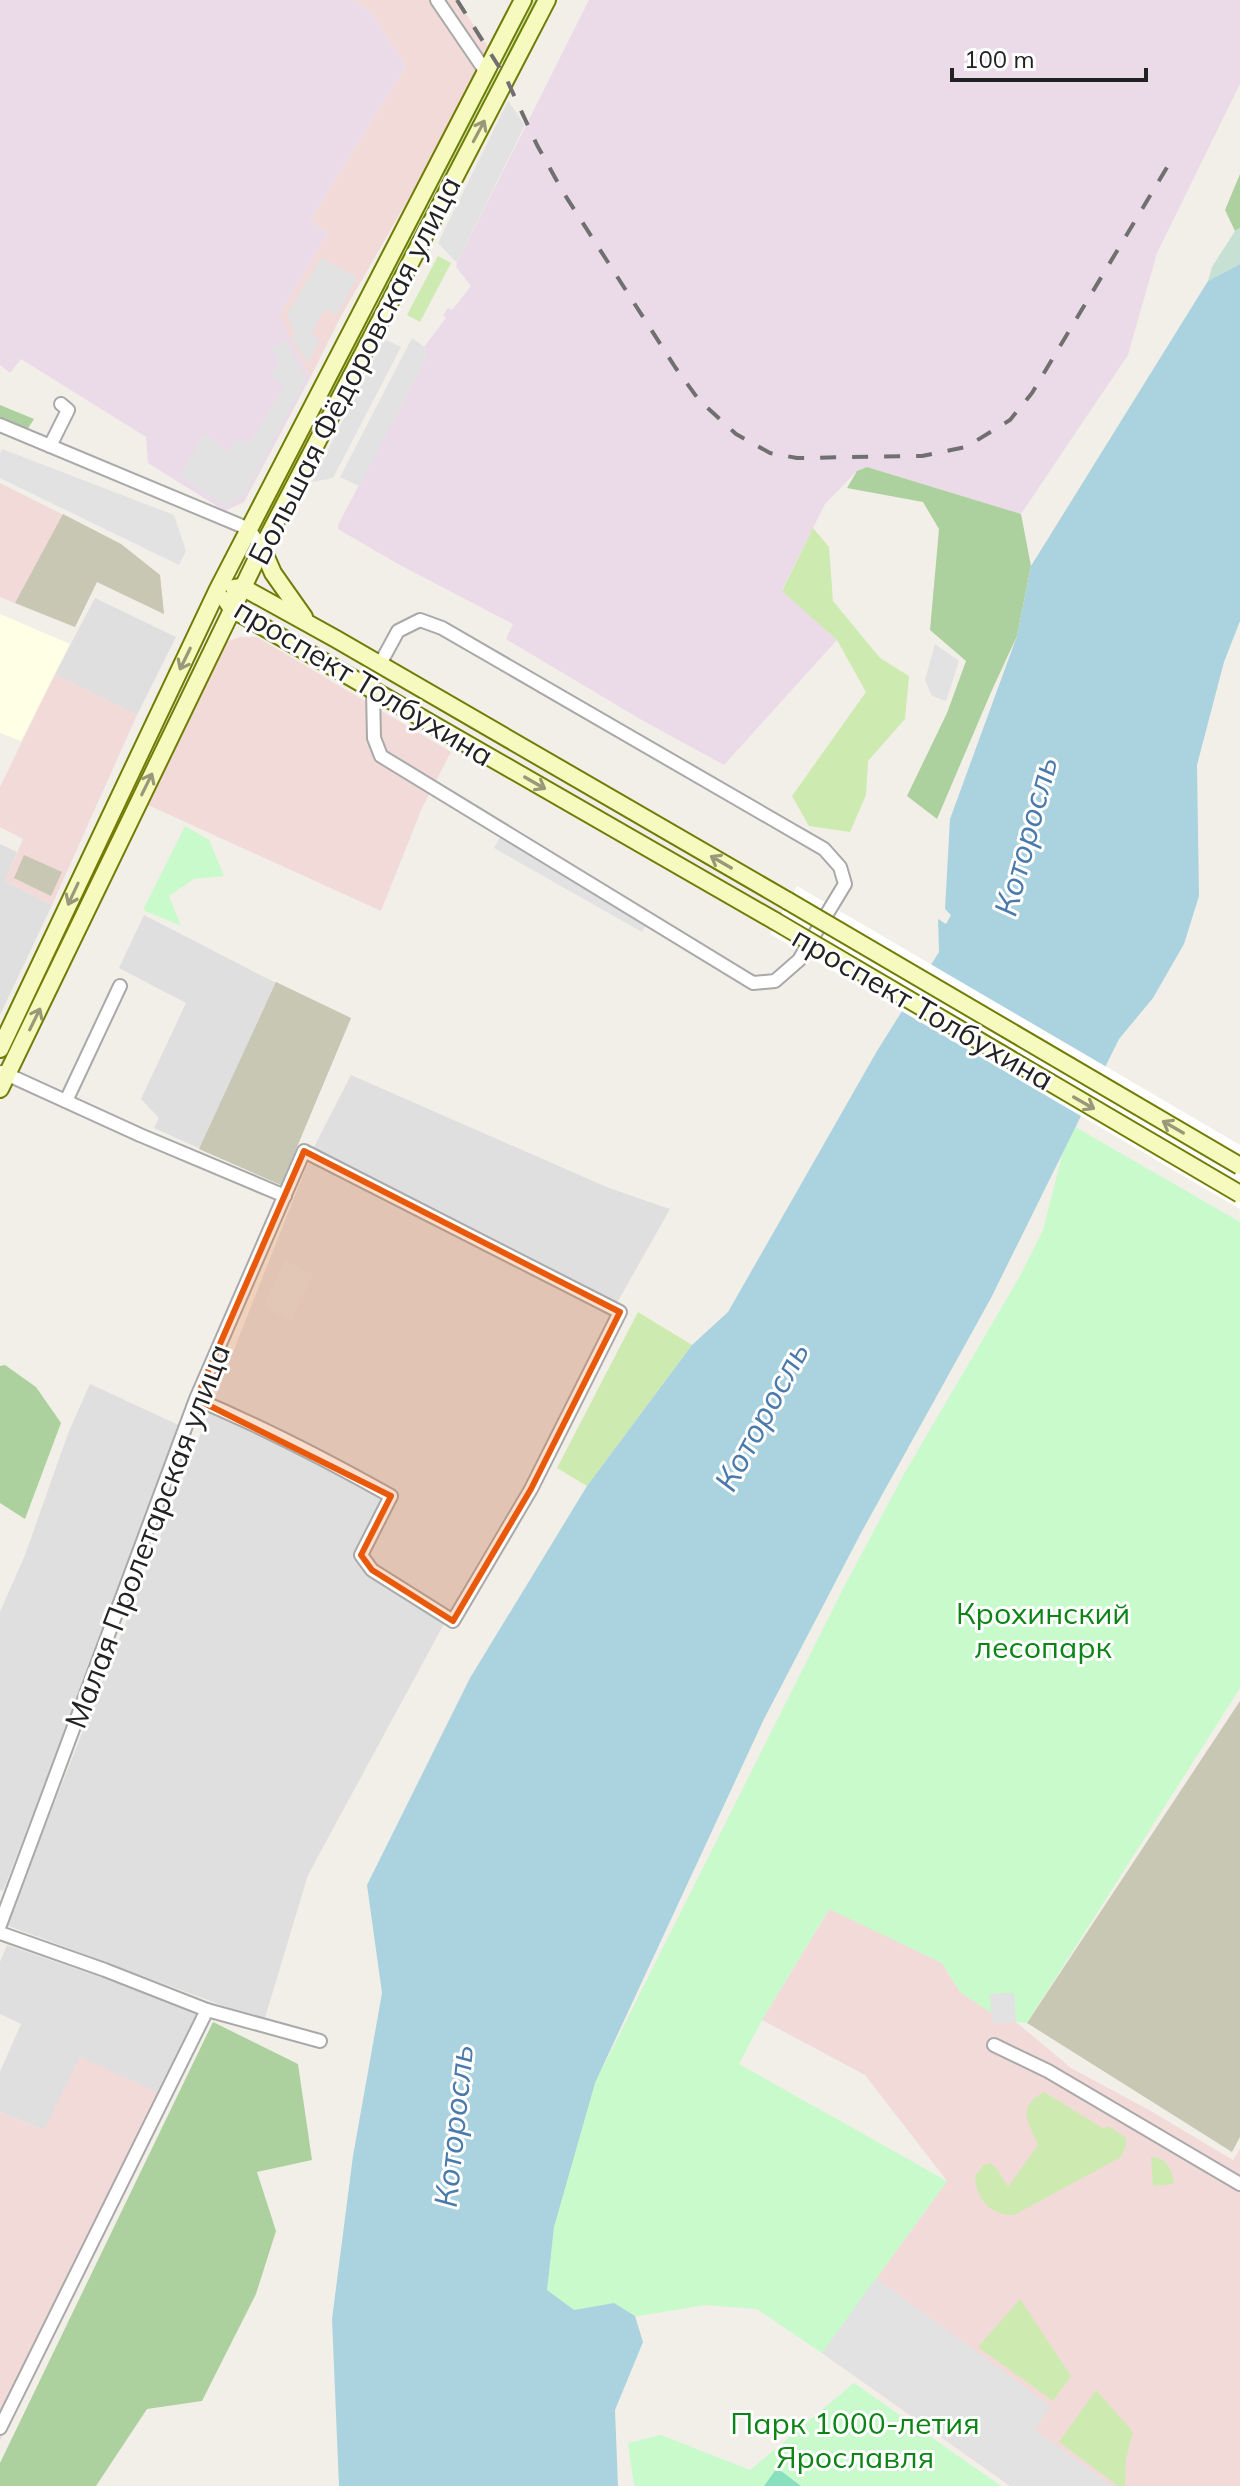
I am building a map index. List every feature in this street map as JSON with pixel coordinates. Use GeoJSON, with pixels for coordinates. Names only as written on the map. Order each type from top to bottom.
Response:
{"type":"FeatureCollection","features":[{"type":"Feature","properties":{"kind":"main road","name":"Большая Фёдоровская улица"},"geometry":{"type":"LineString","coordinates":[[0,1049],[218,589],[523,0]]}},
{"type":"Feature","properties":{"kind":"main road","name":"Большая Фёдоровская улица"},"geometry":{"type":"LineString","coordinates":[[2,1078],[242,587],[547,0]]}},
{"type":"Feature","properties":{"kind":"main road"},"geometry":{"type":"LineString","coordinates":[[262,548],[277,580],[314,626]]}},
{"type":"Feature","properties":{"kind":"main road","name":"проспект Толбухина"},"geometry":{"type":"LineString","coordinates":[[218,589],[242,587],[314,626],[1240,1166]]}},
{"type":"Feature","properties":{"kind":"main road","name":"проспект Толбухина"},"geometry":{"type":"LineString","coordinates":[[218,589],[232,609],[775,921],[1240,1194]]}},
{"type":"Feature","properties":{"kind":"main road"},"geometry":{"type":"LineString","coordinates":[[216,640],[228,629],[241,624],[274,632]]}},
{"type":"Feature","properties":{"kind":"street"},"geometry":{"type":"LineString","coordinates":[[437,0],[486,72]]}},
{"type":"Feature","properties":{"kind":"street"},"geometry":{"type":"LineString","coordinates":[[50,446],[68,410],[61,404]]}},
{"type":"Feature","properties":{"kind":"street"},"geometry":{"type":"LineString","coordinates":[[0,425],[249,529],[262,548]]}},
{"type":"Feature","properties":{"kind":"street"},"geometry":{"type":"LineString","coordinates":[[373,691],[374,738],[381,756],[753,983],[775,981],[799,960],[845,884],[840,867],[824,849],[442,628],[420,620],[398,631],[380,664]]}},
{"type":"Feature","properties":{"kind":"street"},"geometry":{"type":"LineString","coordinates":[[66,1101],[120,986]]}},
{"type":"Feature","properties":{"kind":"street"},"geometry":{"type":"LineString","coordinates":[[2,1078],[66,1101],[285,1196]]}},
{"type":"Feature","properties":{"kind":"street","name":"Малая Пролетарская улица"},"geometry":{"type":"LineString","coordinates":[[0,1925],[196,1399],[304,1151],[620,1312],[531,1489],[453,1621],[372,1570],[361,1555],[391,1496],[260,1425],[196,1399]]}},
{"type":"Feature","properties":{"kind":"street"},"geometry":{"type":"LineString","coordinates":[[0,1933],[207,2010],[320,2041]]}},
{"type":"Feature","properties":{"kind":"street"},"geometry":{"type":"LineString","coordinates":[[0,2428],[207,2010]]}},
{"type":"Feature","properties":{"kind":"street"},"geometry":{"type":"LineString","coordinates":[[994,2045],[1048,2071],[1240,2184]]}},
{"type":"Feature","properties":{"kind":"highlighted area"},"geometry":{"type":"Polygon","coordinates":[[[304,1151],[620,1312],[531,1489],[453,1621],[372,1570],[361,1555],[391,1496],[196,1399],[304,1151]]]}},
{"type":"Feature","properties":{"kind":"shaded area"},"geometry":{"type":"Polygon","coordinates":[[[0,0],[353,0],[372,14],[406,66],[310,220],[328,233],[279,315],[310,378],[244,502],[225,511],[148,463],[146,437],[21,359],[10,373],[0,365],[0,0]]]}},
{"type":"Feature","properties":{"kind":"shaded area"},"geometry":{"type":"Polygon","coordinates":[[[353,0],[457,0],[489,48],[310,378],[278,316],[328,233],[310,220],[406,66],[372,14],[353,0]]]}},
{"type":"Feature","properties":{"kind":"shaded area"},"geometry":{"type":"Polygon","coordinates":[[[589,0],[1240,0],[1240,84],[1157,253],[1128,355],[1021,514],[867,467],[857,471],[825,504],[782,590],[837,640],[724,765],[506,639],[513,624],[338,529],[426,358],[424,347],[446,318],[443,315],[448,308],[452,310],[471,286],[456,267],[457,263],[589,0]]]}},
{"type":"Feature","properties":{"kind":"shaded area"},"geometry":{"type":"Polygon","coordinates":[[[508,101],[525,125],[457,263],[438,243],[508,101]]]}},
{"type":"Feature","properties":{"kind":"shaded area"},"geometry":{"type":"Polygon","coordinates":[[[1240,228],[1240,264],[1208,281],[1212,267],[1240,228]]]}},
{"type":"Feature","properties":{"kind":"shaded area"},"geometry":{"type":"Polygon","coordinates":[[[321,258],[357,277],[337,315],[325,309],[311,334],[320,340],[307,364],[292,337],[295,334],[287,314],[321,258]]]}},
{"type":"Feature","properties":{"kind":"shaded area"},"geometry":{"type":"Polygon","coordinates":[[[412,338],[424,347],[426,358],[359,486],[340,477],[412,338]]]}},
{"type":"Feature","properties":{"kind":"shaded area"},"geometry":{"type":"Polygon","coordinates":[[[384,339],[401,347],[333,478],[312,482],[384,339]]]}},
{"type":"Feature","properties":{"kind":"shaded area"},"geometry":{"type":"Polygon","coordinates":[[[286,340],[306,379],[243,497],[225,506],[180,475],[204,434],[228,452],[238,439],[250,443],[284,387],[271,376],[278,361],[271,348],[286,340]]]}},
{"type":"Feature","properties":{"kind":"shaded area"},"geometry":{"type":"Polygon","coordinates":[[[2,449],[174,515],[186,551],[179,565],[0,478],[2,449]]]}},
{"type":"Feature","properties":{"kind":"shaded area"},"geometry":{"type":"Polygon","coordinates":[[[0,483],[121,544],[160,575],[164,614],[97,582],[75,627],[0,597],[0,483]]]}},
{"type":"Feature","properties":{"kind":"shaded area"},"geometry":{"type":"Polygon","coordinates":[[[63,514],[121,544],[160,575],[164,614],[97,582],[75,627],[15,603],[63,514]]]}},
{"type":"Feature","properties":{"kind":"shaded area"},"geometry":{"type":"Polygon","coordinates":[[[95,598],[176,637],[137,715],[55,674],[95,598]]]}},
{"type":"Feature","properties":{"kind":"shaded area"},"geometry":{"type":"Polygon","coordinates":[[[0,614],[70,644],[21,741],[0,733],[0,614]]]}},
{"type":"Feature","properties":{"kind":"shaded area"},"geometry":{"type":"Polygon","coordinates":[[[240,637],[257,637],[451,752],[422,808],[381,911],[148,805],[226,642],[240,637]]]}},
{"type":"Feature","properties":{"kind":"shaded area"},"geometry":{"type":"Polygon","coordinates":[[[935,644],[959,661],[946,701],[932,696],[925,680],[935,644]]]}},
{"type":"Feature","properties":{"kind":"shaded area"},"geometry":{"type":"Polygon","coordinates":[[[55,674],[137,715],[52,905],[5,881],[23,839],[0,827],[0,787],[55,674]]]}},
{"type":"Feature","properties":{"kind":"shaded area"},"geometry":{"type":"Polygon","coordinates":[[[500,837],[648,922],[642,932],[494,848],[500,837]]]}},
{"type":"Feature","properties":{"kind":"shaded area"},"geometry":{"type":"Polygon","coordinates":[[[0,844],[17,852],[5,881],[52,905],[0,1015],[0,844]]]}},
{"type":"Feature","properties":{"kind":"shaded area"},"geometry":{"type":"Polygon","coordinates":[[[24,855],[62,872],[51,896],[14,878],[24,855]]]}},
{"type":"Feature","properties":{"kind":"shaded area"},"geometry":{"type":"Polygon","coordinates":[[[144,915],[351,1018],[281,1185],[154,1128],[159,1118],[141,1099],[186,1003],[119,968],[144,915]]]}},
{"type":"Feature","properties":{"kind":"shaded area"},"geometry":{"type":"Polygon","coordinates":[[[276,982],[351,1018],[281,1185],[199,1149],[276,982]]]}},
{"type":"Feature","properties":{"kind":"shaded area"},"geometry":{"type":"Polygon","coordinates":[[[351,1075],[609,1188],[670,1209],[609,1317],[527,1480],[471,1574],[308,1875],[264,2021],[6,1925],[315,1145],[351,1075]]]}},
{"type":"Feature","properties":{"kind":"shaded area"},"geometry":{"type":"Polygon","coordinates":[[[285,1260],[313,1275],[291,1321],[264,1306],[285,1260]]]}},
{"type":"Feature","properties":{"kind":"shaded area"},"geometry":{"type":"Polygon","coordinates":[[[90,1384],[183,1427],[3,1891],[0,1890],[0,1612],[90,1384]]]}},
{"type":"Feature","properties":{"kind":"shaded area"},"geometry":{"type":"Polygon","coordinates":[[[1240,1701],[1240,2137],[1232,2152],[1027,2023],[1240,1701]]]}},
{"type":"Feature","properties":{"kind":"shaded area"},"geometry":{"type":"Polygon","coordinates":[[[830,1908],[942,1963],[960,1992],[1014,1993],[1016,2022],[1071,2068],[1233,2160],[1240,2149],[1240,2486],[1010,2486],[822,2353],[947,2181],[865,2075],[762,2020],[830,1908]]]}},
{"type":"Feature","properties":{"kind":"shaded area"},"geometry":{"type":"Polygon","coordinates":[[[7,1945],[173,2002],[207,2018],[166,2096],[44,2130],[0,2112],[0,2072],[21,2024],[0,2014],[0,1962],[7,1945]]]}},
{"type":"Feature","properties":{"kind":"shaded area"},"geometry":{"type":"Polygon","coordinates":[[[1014,1993],[1016,2022],[992,2024],[990,1994],[1014,1993]]]}},
{"type":"Feature","properties":{"kind":"shaded area"},"geometry":{"type":"Polygon","coordinates":[[[80,2057],[166,2096],[0,2441],[0,2112],[44,2130],[80,2057]]]}},
{"type":"Feature","properties":{"kind":"shaded area"},"geometry":{"type":"Polygon","coordinates":[[[876,2278],[1050,2406],[1035,2430],[1112,2486],[1012,2486],[822,2353],[876,2278]]]}},
{"type":"Feature","properties":{"kind":"green space"},"geometry":{"type":"Polygon","coordinates":[[[532,0],[538,0],[504,65],[501,60],[532,0]]]}},
{"type":"Feature","properties":{"kind":"green space"},"geometry":{"type":"Polygon","coordinates":[[[496,69],[500,74],[385,295],[380,292],[496,69]]]}},
{"type":"Feature","properties":{"kind":"green space"},"geometry":{"type":"Polygon","coordinates":[[[1240,174],[1240,228],[1235,231],[1225,210],[1240,174]]]}},
{"type":"Feature","properties":{"kind":"green space"},"geometry":{"type":"Polygon","coordinates":[[[438,256],[451,263],[420,322],[407,315],[438,256]]]}},
{"type":"Feature","properties":{"kind":"green space"},"geometry":{"type":"Polygon","coordinates":[[[368,315],[373,317],[259,535],[254,533],[368,315]]]}},
{"type":"Feature","properties":{"kind":"green space"},"geometry":{"type":"Polygon","coordinates":[[[0,405],[34,419],[27,430],[0,418],[0,405]]]}},
{"type":"Feature","properties":{"kind":"green space"},"geometry":{"type":"Polygon","coordinates":[[[867,467],[1021,514],[1031,566],[1017,636],[937,819],[907,796],[947,713],[966,661],[930,630],[939,529],[923,502],[847,488],[857,471],[867,467]]]}},
{"type":"Feature","properties":{"kind":"green space"},"geometry":{"type":"Polygon","coordinates":[[[813,528],[829,547],[833,601],[880,658],[909,676],[905,719],[868,761],[866,795],[850,832],[809,826],[792,796],[866,692],[837,640],[782,591],[813,528]]]}},
{"type":"Feature","properties":{"kind":"green space"},"geometry":{"type":"Polygon","coordinates":[[[185,826],[209,840],[224,876],[194,879],[169,896],[181,926],[143,910],[185,826]]]}},
{"type":"Feature","properties":{"kind":"green space","name":"Крохинский лесопарк"},"geometry":{"type":"Polygon","coordinates":[[[1070,1124],[1240,1222],[1240,1688],[1027,2023],[1016,2022],[1014,1993],[990,1994],[991,2013],[960,1992],[942,1963],[829,1909],[739,2064],[947,2181],[822,2353],[757,2309],[705,2305],[583,2325],[544,2299],[561,2180],[595,2083],[844,1587],[904,1474],[1021,1274],[1043,1230],[1070,1124]]]}},
{"type":"Feature","properties":{"kind":"green space"},"geometry":{"type":"Polygon","coordinates":[[[638,1312],[692,1345],[587,1486],[557,1468],[638,1312]]]}},
{"type":"Feature","properties":{"kind":"green space"},"geometry":{"type":"Polygon","coordinates":[[[5,1365],[36,1387],[61,1423],[25,1519],[0,1503],[0,1366],[5,1365]]]}},
{"type":"Feature","properties":{"kind":"green space"},"geometry":{"type":"Polygon","coordinates":[[[213,2022],[298,2064],[312,2160],[257,2172],[276,2231],[256,2294],[202,2401],[147,2409],[96,2486],[0,2486],[0,2463],[213,2022]]]}},
{"type":"Feature","properties":{"kind":"green space"},"geometry":{"type":"Polygon","coordinates":[[[1044,2092],[1104,2129],[1109,2126],[1126,2138],[1126,2146],[1121,2157],[1014,2215],[998,2213],[982,2199],[975,2176],[984,2165],[991,2163],[1008,2187],[1038,2145],[1028,2122],[1027,2109],[1044,2092]]]}},
{"type":"Feature","properties":{"kind":"green space"},"geometry":{"type":"Polygon","coordinates":[[[1151,2157],[1161,2159],[1168,2165],[1174,2184],[1153,2186],[1151,2157]]]}},
{"type":"Feature","properties":{"kind":"green space"},"geometry":{"type":"Polygon","coordinates":[[[1020,2299],[1071,2376],[1053,2401],[978,2347],[1020,2299]]]}},
{"type":"Feature","properties":{"kind":"green space","name":"Парк 1000-летия Ярославля"},"geometry":{"type":"Polygon","coordinates":[[[854,2383],[1001,2486],[634,2486],[628,2443],[661,2435],[750,2470],[854,2383]]]}},
{"type":"Feature","properties":{"kind":"green space"},"geometry":{"type":"Polygon","coordinates":[[[1096,2390],[1133,2432],[1126,2459],[1125,2486],[1118,2486],[1059,2442],[1096,2390]]]}},
{"type":"Feature","properties":{"kind":"green space"},"geometry":{"type":"Polygon","coordinates":[[[777,2468],[801,2486],[764,2486],[777,2468]]]}},
{"type":"Feature","properties":{"kind":"water","name":"Которосль"},"geometry":{"type":"Polygon","coordinates":[[[1240,264],[1240,621],[1224,662],[1197,765],[1199,896],[1184,944],[1153,998],[1119,1039],[991,1298],[861,1533],[764,1719],[595,2083],[554,2227],[547,2290],[574,2310],[614,2303],[635,2316],[643,2342],[615,2410],[618,2486],[339,2486],[332,2319],[353,2156],[382,1993],[367,1885],[470,1678],[587,1486],[692,1345],[728,1312],[877,1051],[939,952],[938,919],[946,924],[951,915],[945,909],[950,819],[1017,636],[1031,566],[1208,281],[1240,264]]]}},
{"type":"Feature","properties":{"kind":"pier"},"geometry":{"type":"Polygon","coordinates":[[[797,886],[1240,1145],[1240,1209],[770,934],[797,886]]]}},
{"type":"Feature","properties":{"kind":"railway"},"geometry":{"type":"LineString","coordinates":[[457,0],[506,78],[563,192],[675,367],[699,400],[736,434],[770,453],[797,458],[922,456],[966,447],[1010,420],[1032,393],[1172,159]]}}]}
